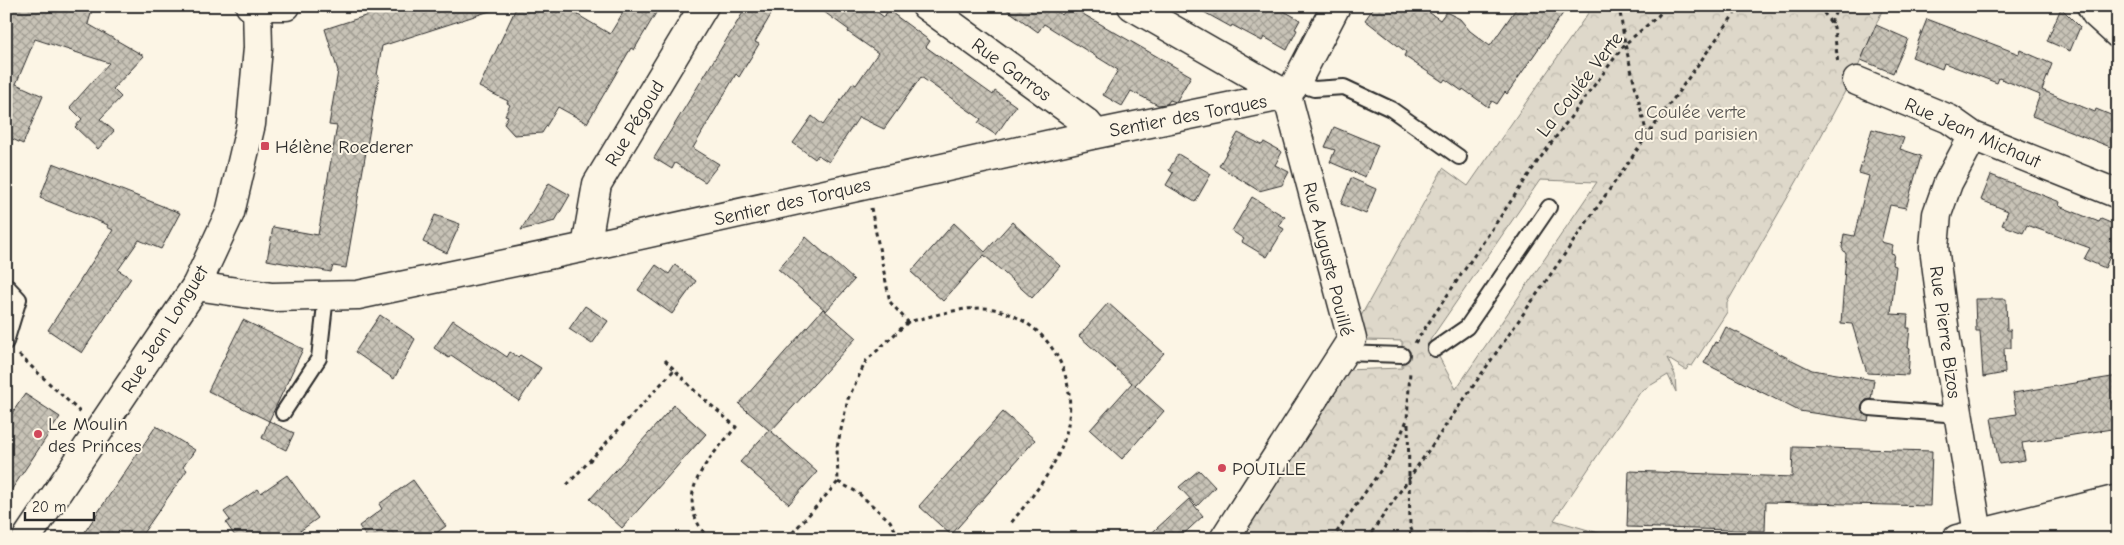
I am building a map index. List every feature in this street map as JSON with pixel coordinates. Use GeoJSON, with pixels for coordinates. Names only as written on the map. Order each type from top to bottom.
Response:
{"type":"FeatureCollection","features":[{"type":"Feature","properties":{"kind":"street"},"geometry":{"type":"LineString","coordinates":[[255,7],[286,6]]}},
{"type":"Feature","properties":{"kind":"street","name":"Rue Pégoud"},"geometry":{"type":"LineString","coordinates":[[586,247],[597,184],[704,6]]}},
{"type":"Feature","properties":{"kind":"street","name":"Rue Garros"},"geometry":{"type":"LineString","coordinates":[[926,6],[1087,123],[1096,134]]}},
{"type":"Feature","properties":{"kind":"street"},"geometry":{"type":"LineString","coordinates":[[1132,6],[1292,89],[1336,6]]}},
{"type":"Feature","properties":{"kind":"street"},"geometry":{"type":"LineString","coordinates":[[2091,6],[2096,14],[2118,34]]}},
{"type":"Feature","properties":{"kind":"street","name":"Rue Jean Longuet"},"geometry":{"type":"LineString","coordinates":[[26,539],[196,286],[230,213],[252,124],[258,48],[255,7]]}},
{"type":"Feature","properties":{"kind":"street","name":"Rue Jean Michaut"},"geometry":{"type":"LineString","coordinates":[[1857,81],[1949,119],[1973,136],[2118,194]]}},
{"type":"Feature","properties":{"kind":"street","name":"Sentier des Torques"},"geometry":{"type":"LineString","coordinates":[[196,286],[272,297],[358,295],[586,247],[1292,89]]}},
{"type":"Feature","properties":{"kind":"street","name":"Rue Auguste Pouillé"},"geometry":{"type":"LineString","coordinates":[[1224,539],[1352,340],[1292,89]]}},
{"type":"Feature","properties":{"kind":"street","name":"Rue Pierre Bizos"},"geometry":{"type":"LineString","coordinates":[[1968,536],[1958,415],[1934,247],[1937,214],[1948,183],[1973,136]]}},
{"type":"Feature","properties":{"kind":"street"},"geometry":{"type":"LineString","coordinates":[[1968,536],[2118,499]]}},
{"type":"Feature","properties":{"kind":"street"},"geometry":{"type":"LineString","coordinates":[[2044,539],[2118,522]]}},
{"type":"Feature","properties":{"kind":"lane"},"geometry":{"type":"LineString","coordinates":[[1292,89],[1344,88],[1391,109],[1459,157]]}},
{"type":"Feature","properties":{"kind":"lane"},"geometry":{"type":"LineString","coordinates":[[1435,349],[1467,327],[1549,207]]}},
{"type":"Feature","properties":{"kind":"lane"},"geometry":{"type":"LineString","coordinates":[[6,285],[18,299],[10,345]]}},
{"type":"Feature","properties":{"kind":"lane"},"geometry":{"type":"LineString","coordinates":[[283,413],[319,358],[326,296]]}},
{"type":"Feature","properties":{"kind":"lane"},"geometry":{"type":"LineString","coordinates":[[1343,353],[1402,355]]}},
{"type":"Feature","properties":{"kind":"lane"},"geometry":{"type":"LineString","coordinates":[[1870,408],[1958,415]]}},
{"type":"Feature","properties":{"kind":"path"},"geometry":{"type":"LineString","coordinates":[[1620,6],[1625,44],[1648,135]]}},
{"type":"Feature","properties":{"kind":"path","name":"La Coulée Verte"},"geometry":{"type":"LineString","coordinates":[[1538,161],[1625,44],[1658,16],[1666,6]]}},
{"type":"Feature","properties":{"kind":"path"},"geometry":{"type":"LineString","coordinates":[[1367,539],[1408,477],[1740,6]]}},
{"type":"Feature","properties":{"kind":"path"},"geometry":{"type":"LineString","coordinates":[[1819,6],[1834,27],[1837,65],[1857,81]]}},
{"type":"Feature","properties":{"kind":"path"},"geometry":{"type":"LineString","coordinates":[[1831,23],[1838,6]]}},
{"type":"Feature","properties":{"kind":"path"},"geometry":{"type":"LineString","coordinates":[[866,185],[890,302],[908,322]]}},
{"type":"Feature","properties":{"kind":"path"},"geometry":{"type":"LineString","coordinates":[[787,539],[838,482],[837,447],[848,399],[866,361],[908,322],[939,314],[978,309],[997,310],[1021,320],[1043,335],[1058,355],[1067,376],[1070,398],[1068,424],[1062,446],[1044,483],[1010,523]]}},
{"type":"Feature","properties":{"kind":"path"},"geometry":{"type":"LineString","coordinates":[[10,345],[99,431]]}},
{"type":"Feature","properties":{"kind":"path"},"geometry":{"type":"LineString","coordinates":[[665,360],[736,427],[707,462],[693,485],[692,505],[698,526],[709,539]]}},
{"type":"Feature","properties":{"kind":"path"},"geometry":{"type":"LineString","coordinates":[[567,485],[674,370]]}},
{"type":"Feature","properties":{"kind":"path"},"geometry":{"type":"LineString","coordinates":[[1408,420],[1410,526],[1415,539]]}},
{"type":"Feature","properties":{"kind":"path"},"geometry":{"type":"LineString","coordinates":[[838,482],[857,492],[890,521],[900,539]]}},
{"type":"Feature","properties":{"kind":"green space","name":"Coulée verte du sud parisien"},"geometry":{"type":"Polygon","coordinates":[[[1593,6],[1884,6],[1858,67],[1797,181],[1727,303],[1727,312],[1692,366],[1689,365],[1686,370],[1667,358],[1675,375],[1676,392],[1668,375],[1641,391],[1554,520],[1619,539],[1233,539],[1344,370],[1402,368],[1402,341],[1366,340],[1351,334],[1443,168],[1468,186],[1593,6]],[[1540,180],[1430,340],[1456,389],[1597,182],[1540,180]]]}},
{"type":"Feature","properties":{"kind":"building"},"geometry":{"type":"Polygon","coordinates":[[[6,6],[78,6],[92,10],[88,24],[144,56],[113,89],[121,97],[100,119],[114,131],[98,149],[75,127],[82,119],[70,107],[109,63],[35,39],[16,84],[43,96],[23,144],[6,136],[6,6]]]}},
{"type":"Feature","properties":{"kind":"building"},"geometry":{"type":"Polygon","coordinates":[[[396,6],[492,6],[493,10],[382,46],[377,75],[379,76],[346,268],[333,266],[331,272],[267,260],[273,227],[318,235],[337,126],[329,125],[338,71],[325,29],[396,6]]]}},
{"type":"Feature","properties":{"kind":"building"},"geometry":{"type":"Polygon","coordinates":[[[517,6],[563,6],[610,34],[627,6],[660,6],[634,50],[631,48],[587,123],[558,107],[542,133],[514,135],[504,124],[508,116],[505,115],[510,105],[507,103],[508,101],[479,87],[517,6]]]}},
{"type":"Feature","properties":{"kind":"building"},"geometry":{"type":"Polygon","coordinates":[[[747,6],[776,6],[755,42],[759,44],[739,77],[736,74],[693,148],[719,164],[705,182],[675,163],[672,169],[654,158],[747,6]]]}},
{"type":"Feature","properties":{"kind":"building"},"geometry":{"type":"Polygon","coordinates":[[[816,6],[869,6],[884,17],[888,10],[930,41],[926,47],[993,95],[995,91],[1016,106],[996,135],[978,123],[981,119],[921,77],[884,129],[859,117],[829,162],[818,155],[815,159],[793,143],[812,116],[823,125],[853,83],[856,85],[878,53],[816,6]]]}},
{"type":"Feature","properties":{"kind":"building"},"geometry":{"type":"Polygon","coordinates":[[[1002,6],[1056,6],[1054,9],[1062,15],[1069,6],[1191,76],[1176,102],[1170,100],[1167,104],[1158,105],[1131,91],[1122,106],[1103,95],[1118,70],[1044,24],[1038,32],[1002,6]]]}},
{"type":"Feature","properties":{"kind":"building"},"geometry":{"type":"Polygon","coordinates":[[[1193,6],[1275,6],[1300,20],[1287,50],[1264,37],[1262,41],[1232,25],[1231,27],[1193,6]]]}},
{"type":"Feature","properties":{"kind":"building"},"geometry":{"type":"Polygon","coordinates":[[[1375,6],[1420,6],[1440,20],[1446,12],[1460,19],[1470,31],[1490,46],[1518,6],[1568,6],[1507,94],[1505,92],[1497,104],[1492,101],[1488,107],[1463,89],[1462,91],[1445,79],[1443,82],[1404,56],[1406,52],[1365,20],[1375,6]]]}},
{"type":"Feature","properties":{"kind":"building"},"geometry":{"type":"Polygon","coordinates":[[[2061,8],[2080,27],[2070,51],[2047,41],[2061,8]]]}},
{"type":"Feature","properties":{"kind":"building"},"geometry":{"type":"Polygon","coordinates":[[[1927,19],[2019,54],[2020,50],[2052,64],[2042,90],[2095,112],[2096,109],[2118,118],[2118,150],[2032,116],[2040,95],[1999,78],[1997,83],[1944,63],[1942,69],[1912,57],[1927,19]]]}},
{"type":"Feature","properties":{"kind":"building"},"geometry":{"type":"Polygon","coordinates":[[[1876,25],[1908,39],[1893,73],[1861,60],[1876,25]]]}},
{"type":"Feature","properties":{"kind":"building"},"geometry":{"type":"Polygon","coordinates":[[[1334,127],[1378,145],[1365,177],[1330,162],[1335,150],[1325,147],[1334,127]]]}},
{"type":"Feature","properties":{"kind":"building"},"geometry":{"type":"Polygon","coordinates":[[[1872,129],[1904,138],[1900,149],[1921,156],[1906,208],[1890,205],[1881,242],[1893,245],[1891,253],[1894,254],[1892,265],[1896,266],[1891,314],[1908,315],[1907,328],[1910,328],[1908,348],[1910,348],[1908,375],[1867,373],[1852,324],[1841,323],[1846,254],[1842,248],[1844,234],[1854,236],[1869,176],[1859,173],[1872,129]]]}},
{"type":"Feature","properties":{"kind":"building"},"geometry":{"type":"Polygon","coordinates":[[[1238,133],[1262,145],[1264,142],[1282,152],[1275,165],[1289,172],[1282,185],[1259,191],[1219,166],[1238,133]]]}},
{"type":"Feature","properties":{"kind":"building"},"geometry":{"type":"Polygon","coordinates":[[[1178,154],[1211,174],[1195,202],[1166,185],[1173,173],[1169,170],[1178,154]]]}},
{"type":"Feature","properties":{"kind":"building"},"geometry":{"type":"Polygon","coordinates":[[[53,163],[180,213],[161,249],[139,240],[118,270],[131,278],[82,353],[48,330],[113,230],[107,227],[108,225],[40,198],[53,163]]]}},
{"type":"Feature","properties":{"kind":"building"},"geometry":{"type":"Polygon","coordinates":[[[1991,175],[2060,202],[2059,206],[2099,222],[2101,219],[2118,226],[2118,259],[2110,256],[2105,268],[2084,259],[2090,248],[2027,225],[2023,233],[2002,225],[2008,211],[1981,200],[1991,175]]]}},
{"type":"Feature","properties":{"kind":"building"},"geometry":{"type":"Polygon","coordinates":[[[1351,178],[1376,189],[1366,214],[1341,204],[1351,178]]]}},
{"type":"Feature","properties":{"kind":"building"},"geometry":{"type":"Polygon","coordinates":[[[549,183],[570,195],[555,221],[521,230],[549,183]]]}},
{"type":"Feature","properties":{"kind":"building"},"geometry":{"type":"Polygon","coordinates":[[[1252,197],[1285,217],[1279,226],[1284,229],[1267,257],[1242,242],[1244,239],[1232,231],[1252,197]]]}},
{"type":"Feature","properties":{"kind":"building"},"geometry":{"type":"Polygon","coordinates":[[[435,215],[460,224],[447,253],[423,242],[435,215]]]}},
{"type":"Feature","properties":{"kind":"building"},"geometry":{"type":"Polygon","coordinates":[[[1012,222],[1060,266],[1032,298],[984,255],[943,301],[911,272],[954,223],[985,252],[1012,222]]]}},
{"type":"Feature","properties":{"kind":"building"},"geometry":{"type":"Polygon","coordinates":[[[806,237],[854,280],[826,311],[778,269],[806,237]]]}},
{"type":"Feature","properties":{"kind":"building"},"geometry":{"type":"Polygon","coordinates":[[[656,265],[669,274],[675,265],[696,281],[672,314],[638,290],[656,265]]]}},
{"type":"Feature","properties":{"kind":"building"},"geometry":{"type":"Polygon","coordinates":[[[1975,299],[2006,299],[2007,330],[2011,330],[2011,348],[2004,348],[2005,373],[1983,377],[1980,331],[1976,331],[1975,299]]]}},
{"type":"Feature","properties":{"kind":"building"},"geometry":{"type":"Polygon","coordinates":[[[1108,303],[1164,353],[1135,385],[1164,411],[1122,459],[1090,430],[1132,383],[1079,336],[1108,303]]]}},
{"type":"Feature","properties":{"kind":"building"},"geometry":{"type":"Polygon","coordinates":[[[585,306],[608,321],[592,344],[569,329],[585,306]]]}},
{"type":"Feature","properties":{"kind":"building"},"geometry":{"type":"Polygon","coordinates":[[[823,309],[856,338],[771,431],[817,472],[789,504],[740,462],[769,430],[739,404],[823,309]]]}},
{"type":"Feature","properties":{"kind":"building"},"geometry":{"type":"Polygon","coordinates":[[[380,315],[415,339],[394,379],[355,352],[380,315]]]}},
{"type":"Feature","properties":{"kind":"building"},"geometry":{"type":"Polygon","coordinates":[[[243,320],[303,349],[269,421],[208,391],[243,320]]]}},
{"type":"Feature","properties":{"kind":"building"},"geometry":{"type":"Polygon","coordinates":[[[453,320],[507,357],[510,352],[518,357],[520,355],[541,368],[519,401],[451,355],[449,358],[434,348],[453,320]]]}},
{"type":"Feature","properties":{"kind":"building"},"geometry":{"type":"Polygon","coordinates":[[[1726,327],[1812,370],[1874,380],[1871,399],[1866,400],[1861,407],[1862,412],[1869,417],[1868,421],[1799,411],[1704,363],[1715,342],[1718,343],[1726,327]]]}},
{"type":"Feature","properties":{"kind":"building"},"geometry":{"type":"Polygon","coordinates":[[[2118,376],[2118,428],[2022,443],[2025,460],[1999,464],[1991,418],[2017,414],[2013,393],[2118,376]]]}},
{"type":"Feature","properties":{"kind":"building"},"geometry":{"type":"Polygon","coordinates":[[[25,394],[60,417],[6,498],[6,422],[25,394]]]}},
{"type":"Feature","properties":{"kind":"building"},"geometry":{"type":"Polygon","coordinates":[[[674,405],[706,434],[622,528],[590,499],[674,405]]]}},
{"type":"Feature","properties":{"kind":"building"},"geometry":{"type":"Polygon","coordinates":[[[1003,412],[1035,440],[951,535],[919,506],[1003,412]]]}},
{"type":"Feature","properties":{"kind":"building"},"geometry":{"type":"Polygon","coordinates":[[[269,421],[294,433],[286,450],[262,438],[269,421]]]}},
{"type":"Feature","properties":{"kind":"building"},"geometry":{"type":"Polygon","coordinates":[[[156,426],[195,450],[183,467],[187,470],[139,539],[80,539],[156,426]]]}},
{"type":"Feature","properties":{"kind":"building"},"geometry":{"type":"Polygon","coordinates":[[[1793,447],[1932,451],[1930,506],[1766,502],[1765,531],[1627,527],[1629,471],[1792,477],[1793,447]]]}},
{"type":"Feature","properties":{"kind":"building"},"geometry":{"type":"Polygon","coordinates":[[[1199,470],[1215,487],[1197,506],[1179,487],[1199,470]]]}},
{"type":"Feature","properties":{"kind":"building"},"geometry":{"type":"Polygon","coordinates":[[[287,475],[318,518],[289,539],[237,539],[226,523],[230,520],[224,512],[258,489],[261,493],[287,475]]]}},
{"type":"Feature","properties":{"kind":"building"},"geometry":{"type":"Polygon","coordinates":[[[413,480],[446,526],[428,539],[368,539],[359,526],[382,509],[379,504],[413,480]]]}},
{"type":"Feature","properties":{"kind":"building"},"geometry":{"type":"Polygon","coordinates":[[[1189,499],[1203,516],[1178,539],[1145,539],[1189,499]]]}},
{"type":"Feature","properties":{"kind":"place","name":"Hélène Roederer"},"geometry":{"type":"Point","coordinates":[265,146]}},
{"type":"Feature","properties":{"kind":"place","name":"Le Moulin des Princes"},"geometry":{"type":"Point","coordinates":[38,434]}},
{"type":"Feature","properties":{"kind":"place","name":"POUILLE"},"geometry":{"type":"Point","coordinates":[1222,468]}}]}
